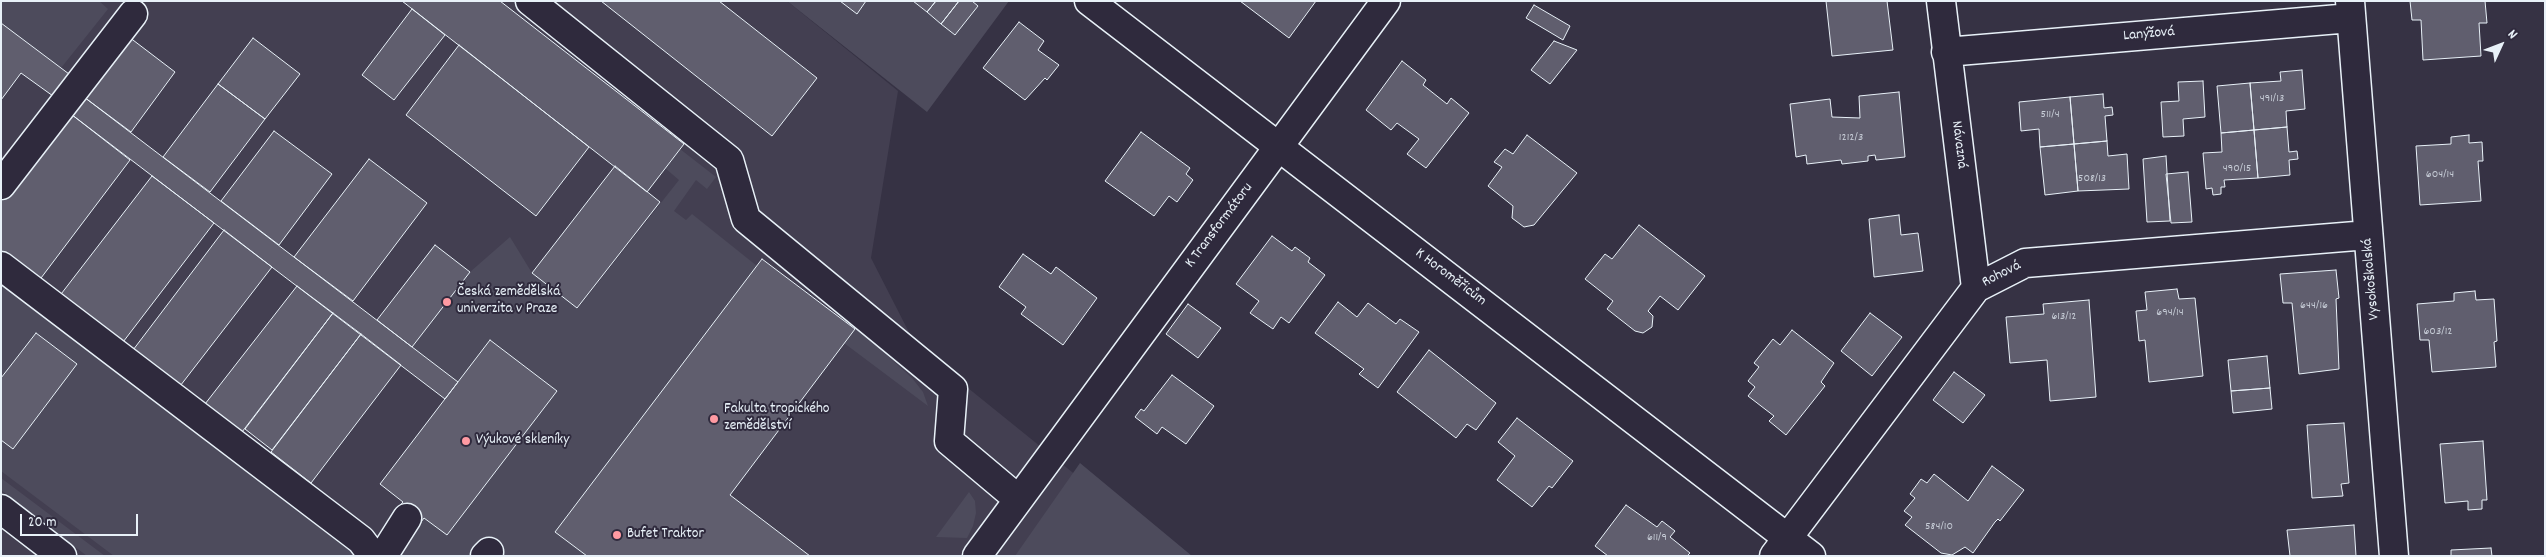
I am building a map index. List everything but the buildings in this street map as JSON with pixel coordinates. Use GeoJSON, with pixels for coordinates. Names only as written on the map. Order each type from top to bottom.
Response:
{"type":"FeatureCollection","features":[{"type":"Feature","properties":{"kind":"street"},"geometry":{"type":"LineString","coordinates":[[530,1],[729,160],[746,219],[953,389],[949,442],[1018,499]]}},
{"type":"Feature","properties":{"kind":"street","name":"K Horoměřicům"},"geometry":{"type":"LineString","coordinates":[[1089,1],[1278,147],[1781,547],[1811,556]]}},
{"type":"Feature","properties":{"kind":"street","name":"K Transformátoru"},"geometry":{"type":"LineString","coordinates":[[977,556],[1386,1]]}},
{"type":"Feature","properties":{"kind":"street","name":"Návazná"},"geometry":{"type":"LineString","coordinates":[[1941,1],[1976,288]]}},
{"type":"Feature","properties":{"kind":"street","name":"Lanýžová"},"geometry":{"type":"LineString","coordinates":[[1946,52],[2351,10]]}},
{"type":"Feature","properties":{"kind":"street","name":"Vysokoškolská"},"geometry":{"type":"LineString","coordinates":[[2351,10],[2394,556]]}},
{"type":"Feature","properties":{"kind":"street"},"geometry":{"type":"LineString","coordinates":[[1,185],[133,14]]}},
{"type":"Feature","properties":{"kind":"street","name":"Rohová"},"geometry":{"type":"LineString","coordinates":[[1781,547],[1976,288],[2025,263],[2368,235]]}},
{"type":"Feature","properties":{"kind":"street"},"geometry":{"type":"LineString","coordinates":[[1,266],[361,540],[373,556]]}},
{"type":"Feature","properties":{"kind":"street"},"geometry":{"type":"LineString","coordinates":[[1,508],[62,556]]}},
{"type":"Feature","properties":{"kind":"street"},"geometry":{"type":"LineString","coordinates":[[383,556],[407,518]]}},
{"type":"Feature","properties":{"kind":"shaded area","name":"Česká zemědělská univerzita v Praze"},"geometry":{"type":"Polygon","coordinates":[[[1,1],[787,1],[898,91],[871,258],[916,346],[1176,556],[1,556],[1,1]]]}},
{"type":"Feature","properties":{"kind":"shaded area"},"geometry":{"type":"Polygon","coordinates":[[[1,1],[99,1],[108,9],[61,68],[1,23],[1,1]]]}},
{"type":"Feature","properties":{"kind":"shaded area"},"geometry":{"type":"Polygon","coordinates":[[[787,1],[840,1],[857,14],[866,1],[913,1],[955,35],[978,6],[972,1],[1009,1],[927,112],[787,1]]]}},
{"type":"Feature","properties":{"kind":"shaded area"},"geometry":{"type":"Polygon","coordinates":[[[680,149],[716,177],[707,189],[696,180],[674,211],[686,220],[692,214],[757,266],[556,532],[587,556],[383,556],[424,518],[447,535],[557,391],[491,340],[458,382],[412,347],[470,272],[510,237],[532,273],[578,308],[679,180],[665,168],[680,149]]]}},
{"type":"Feature","properties":{"kind":"shaded area"},"geometry":{"type":"Polygon","coordinates":[[[1,266],[373,556],[114,556],[1,471],[1,266]]]}},
{"type":"Feature","properties":{"kind":"shaded area"},"geometry":{"type":"Polygon","coordinates":[[[858,326],[883,346],[881,350],[912,378],[923,392],[928,406],[844,343],[858,326]]]}},
{"type":"Feature","properties":{"kind":"shaded area"},"geometry":{"type":"Polygon","coordinates":[[[1080,463],[1192,556],[1015,556],[1080,463]]]}},
{"type":"Feature","properties":{"kind":"shaded area"},"geometry":{"type":"Polygon","coordinates":[[[1,478],[105,556],[87,556],[1,490],[1,478]]]}},
{"type":"Feature","properties":{"kind":"shaded area"},"geometry":{"type":"Polygon","coordinates":[[[969,492],[975,501],[976,513],[973,526],[967,538],[936,537],[969,492]]]}},
{"type":"Feature","properties":{"kind":"place","name":"Česká zemědělská univerzita v Praze"},"geometry":{"type":"Point","coordinates":[447,302]}},
{"type":"Feature","properties":{"kind":"place","name":"Fakulta tropického zemědělství"},"geometry":{"type":"Point","coordinates":[714,419]}},
{"type":"Feature","properties":{"kind":"place","name":"Výukové skleníky"},"geometry":{"type":"Point","coordinates":[466,441]}},
{"type":"Feature","properties":{"kind":"place","name":"Bufet Traktor"},"geometry":{"type":"Point","coordinates":[617,535]}}]}
